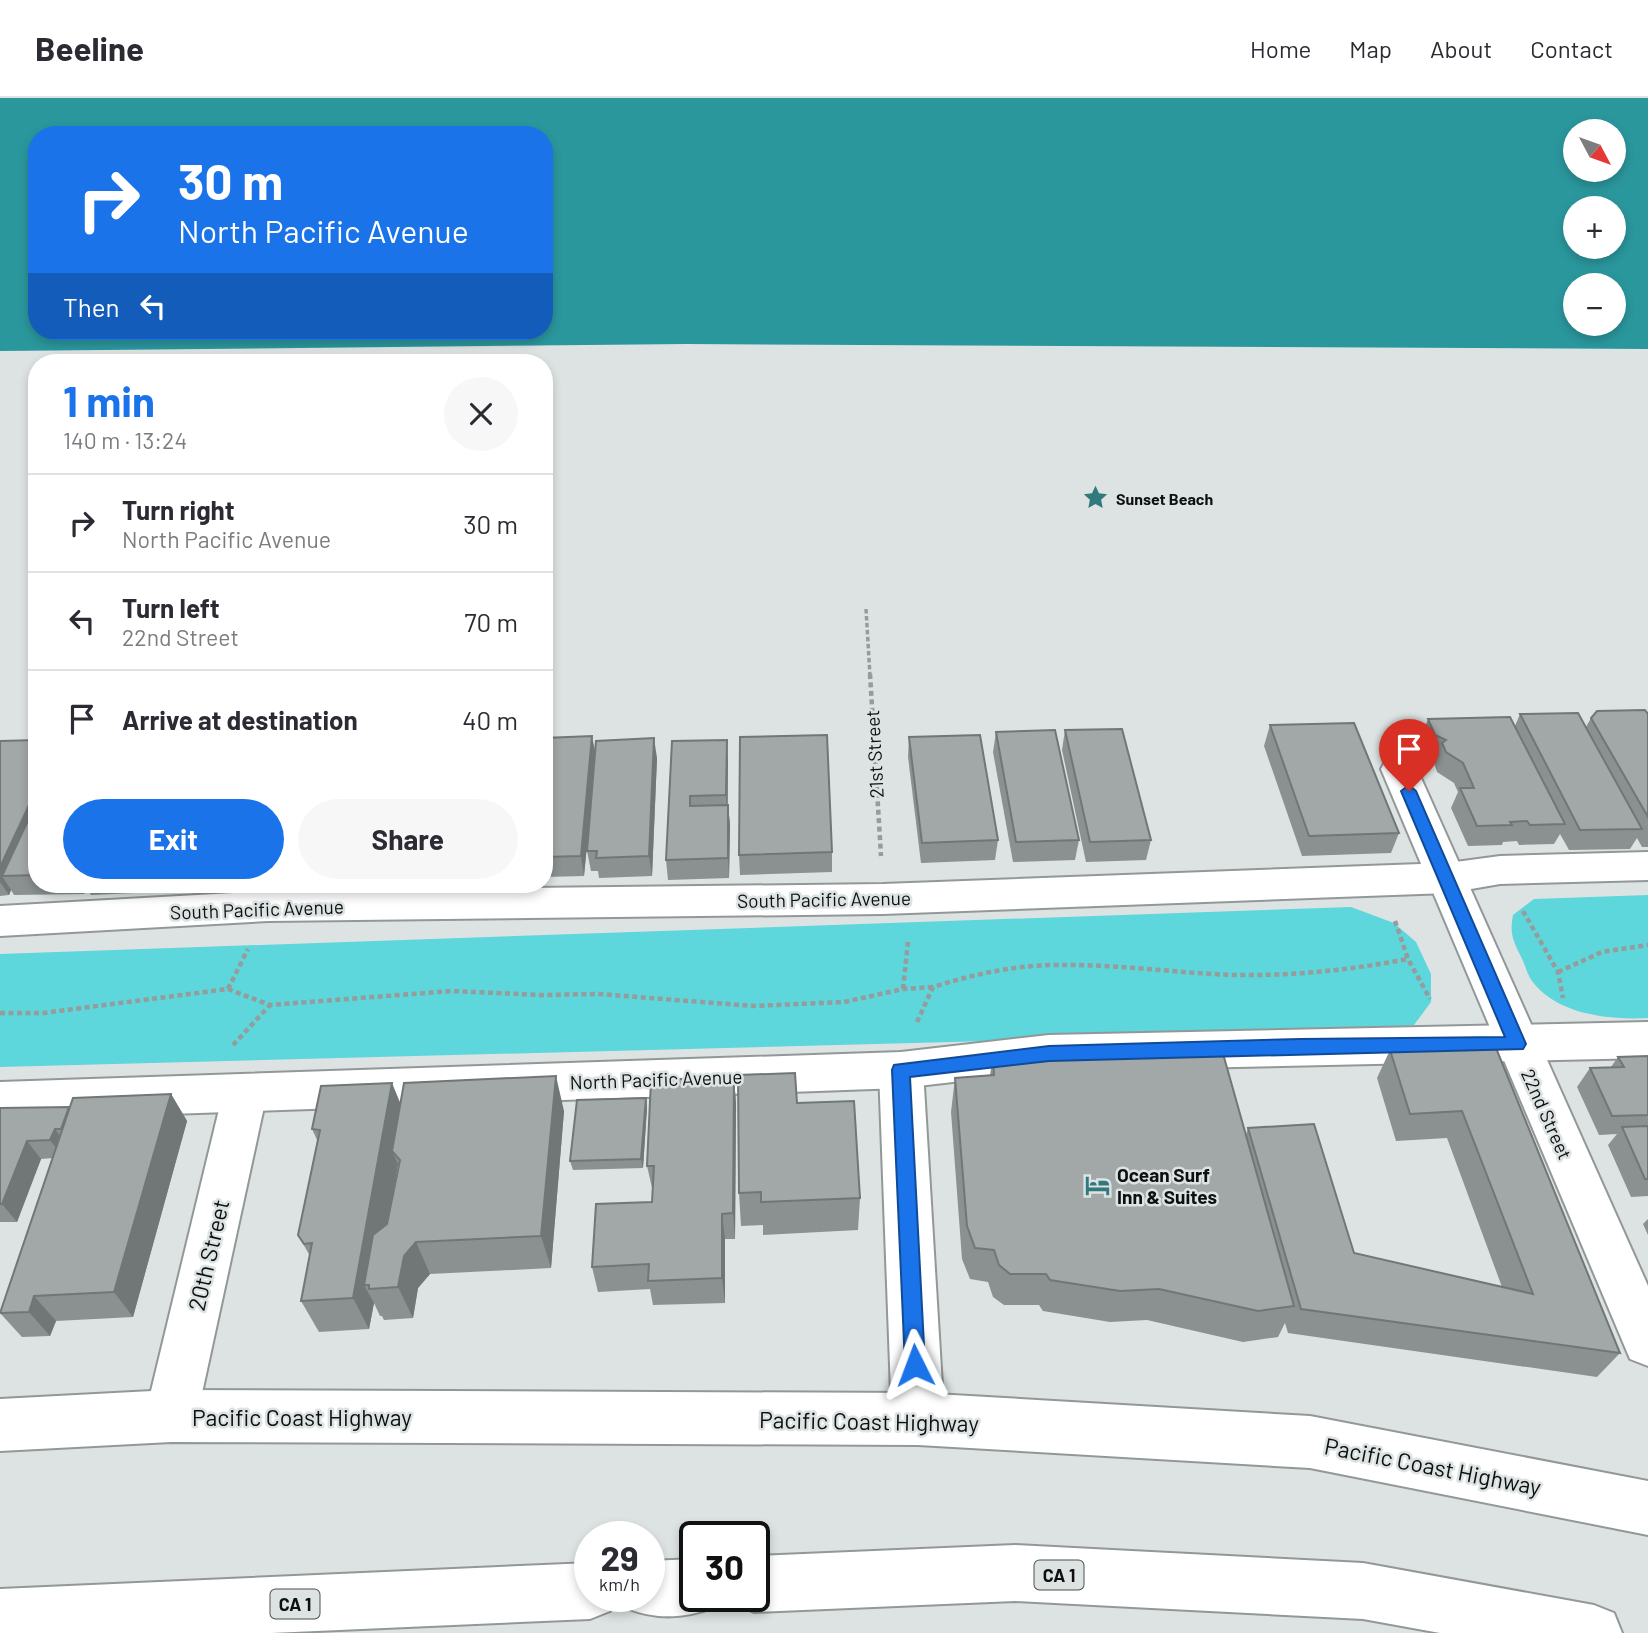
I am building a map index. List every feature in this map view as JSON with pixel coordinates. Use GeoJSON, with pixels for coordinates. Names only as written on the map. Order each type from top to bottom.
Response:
{"type":"FeatureCollection","features":[{"type":"Feature","properties":{"kind":"main road","name":"22nd Street"},"geometry":{"type":"LineString","coordinates":[[1399,769],[1648,1342]]}},
{"type":"Feature","properties":{"kind":"main road","name":"South Pacific Avenue"},"geometry":{"type":"LineString","coordinates":[[0,921],[272,895],[883,899],[1448,878],[1500,870],[1648,866]]}},
{"type":"Feature","properties":{"kind":"main road","name":"North Pacific Avenue"},"geometry":{"type":"LineString","coordinates":[[0,1101],[901,1070],[1049,1054],[1453,1043],[1571,1044],[1648,1040]]}},
{"type":"Feature","properties":{"kind":"main road"},"geometry":{"type":"LineString","coordinates":[[901,1070],[918,1419]]}},
{"type":"Feature","properties":{"kind":"main road","name":"20th Street"},"geometry":{"type":"LineString","coordinates":[[171,1416],[245,1093]]}},
{"type":"Feature","properties":{"kind":"main road","name":"Pacific Coast Highway"},"geometry":{"type":"LineString","coordinates":[[0,1425],[171,1416],[918,1419],[1310,1441],[1648,1508]]}},
{"type":"Feature","properties":{"kind":"main road","name":"CA 1"},"geometry":{"type":"LineString","coordinates":[[770,1583],[1015,1573],[1363,1591],[1594,1633]]}},
{"type":"Feature","properties":{"kind":"main road","name":"CA 1"},"geometry":{"type":"LineString","coordinates":[[0,1618],[574,1592]]}},
{"type":"Feature","properties":{"kind":"path","name":"21st Street"},"geometry":{"type":"LineString","coordinates":[[866,609],[883,899]]}},
{"type":"Feature","properties":{"kind":"path"},"geometry":{"type":"LineString","coordinates":[[1500,870],[1558,972],[1571,1044]]}},
{"type":"Feature","properties":{"kind":"path"},"geometry":{"type":"LineString","coordinates":[[1391,879],[1391,908],[1408,959],[1453,1043]]}},
{"type":"Feature","properties":{"kind":"path"},"geometry":{"type":"LineString","coordinates":[[1558,972],[1602,952],[1648,945]]}},
{"type":"Feature","properties":{"kind":"path"},"geometry":{"type":"LineString","coordinates":[[0,1013],[43,1013],[228,989],[270,1005],[451,990],[541,995],[599,994],[753,1006],[844,1002],[1028,967],[1073,965],[1212,974],[1295,975],[1356,969],[1408,959]]}},
{"type":"Feature","properties":{"kind":"path"},"geometry":{"type":"LineString","coordinates":[[901,1070],[911,1034],[933,986]]}},
{"type":"Feature","properties":{"kind":"shaded area"},"geometry":{"type":"Polygon","coordinates":[[[0,98],[1648,98],[1648,349],[687,344],[0,351],[0,98]]]}},
{"type":"Feature","properties":{"kind":"shaded area"},"geometry":{"type":"Polygon","coordinates":[[[1648,895],[1648,1018],[1617,1018],[1585,1013],[1555,1001],[1532,981],[1515,944],[1512,928],[1513,915],[1534,899],[1648,895]]]}},
{"type":"Feature","properties":{"kind":"shaded area"},"geometry":{"type":"Polygon","coordinates":[[[1351,907],[1394,923],[1416,942],[1431,974],[1431,1002],[1414,1025],[1372,1031],[0,1067],[0,954],[1351,907]]]}},
{"type":"Feature","properties":{"kind":"building"},"geometry":{"type":"Polygon","coordinates":[[[1645,710],[1648,714],[1648,817],[1591,718],[1597,711],[1645,710]]]}},
{"type":"Feature","properties":{"kind":"building"},"geometry":{"type":"Polygon","coordinates":[[[1578,713],[1642,829],[1580,830],[1520,714],[1578,713]]]}},
{"type":"Feature","properties":{"kind":"building"},"geometry":{"type":"Polygon","coordinates":[[[1510,717],[1565,824],[1530,825],[1527,821],[1510,822],[1512,825],[1477,826],[1460,788],[1474,788],[1463,763],[1446,752],[1442,743],[1446,740],[1435,735],[1428,719],[1510,717]]]}},
{"type":"Feature","properties":{"kind":"building"},"geometry":{"type":"Polygon","coordinates":[[[1354,723],[1399,833],[1309,836],[1270,725],[1354,723]]]}},
{"type":"Feature","properties":{"kind":"building"},"geometry":{"type":"Polygon","coordinates":[[[1122,729],[1151,840],[1090,842],[1065,730],[1122,729]]]}},
{"type":"Feature","properties":{"kind":"building"},"geometry":{"type":"Polygon","coordinates":[[[1055,730],[1079,840],[1016,842],[996,732],[1055,730]]]}},
{"type":"Feature","properties":{"kind":"building"},"geometry":{"type":"Polygon","coordinates":[[[827,735],[832,852],[739,855],[740,737],[827,735]]]}},
{"type":"Feature","properties":{"kind":"building"},"geometry":{"type":"Polygon","coordinates":[[[980,735],[998,840],[922,843],[909,737],[980,735]]]}},
{"type":"Feature","properties":{"kind":"building"},"geometry":{"type":"Polygon","coordinates":[[[592,736],[581,856],[553,857],[553,738],[592,736]]]}},
{"type":"Feature","properties":{"kind":"building"},"geometry":{"type":"Polygon","coordinates":[[[654,738],[649,856],[596,858],[597,851],[587,851],[596,741],[654,738]]]}},
{"type":"Feature","properties":{"kind":"building"},"geometry":{"type":"Polygon","coordinates":[[[28,740],[28,807],[0,867],[0,741],[28,740]]]}},
{"type":"Feature","properties":{"kind":"building"},"geometry":{"type":"Polygon","coordinates":[[[727,740],[726,795],[690,796],[690,806],[728,805],[728,858],[666,860],[672,741],[727,740]]]}},
{"type":"Feature","properties":{"kind":"building"},"geometry":{"type":"Polygon","coordinates":[[[28,820],[28,875],[2,876],[28,820]]]}},
{"type":"Feature","properties":{"kind":"building"},"geometry":{"type":"Polygon","coordinates":[[[1496,1048],[1620,1353],[1301,1309],[1248,1128],[1314,1124],[1354,1253],[1533,1294],[1462,1111],[1410,1114],[1390,1050],[1496,1048]]]}},
{"type":"Feature","properties":{"kind":"building","name":"Ocean Surf Inn & Suites"},"geometry":{"type":"Polygon","coordinates":[[[1222,1050],[1294,1306],[1258,1311],[1159,1289],[1120,1291],[1050,1280],[1046,1274],[1010,1274],[999,1265],[994,1250],[975,1248],[967,1226],[955,1078],[994,1075],[993,1055],[1164,1055],[1222,1050]]]}},
{"type":"Feature","properties":{"kind":"building"},"geometry":{"type":"Polygon","coordinates":[[[1648,1056],[1648,1115],[1612,1116],[1590,1068],[1624,1067],[1618,1057],[1648,1056]]]}},
{"type":"Feature","properties":{"kind":"building"},"geometry":{"type":"Polygon","coordinates":[[[795,1073],[797,1103],[854,1101],[860,1198],[761,1202],[761,1192],[739,1193],[738,1075],[795,1073]]]}},
{"type":"Feature","properties":{"kind":"building"},"geometry":{"type":"Polygon","coordinates":[[[556,1076],[541,1236],[416,1242],[404,1256],[398,1287],[369,1289],[369,1285],[364,1285],[373,1235],[387,1224],[400,1160],[392,1151],[404,1083],[556,1076]]]}},
{"type":"Feature","properties":{"kind":"building"},"geometry":{"type":"Polygon","coordinates":[[[734,1077],[733,1213],[722,1214],[722,1278],[648,1281],[649,1264],[592,1267],[596,1204],[652,1202],[654,1166],[647,1166],[651,1080],[734,1077]]]}},
{"type":"Feature","properties":{"kind":"building"},"geometry":{"type":"Polygon","coordinates":[[[392,1083],[353,1298],[301,1301],[312,1243],[304,1244],[298,1235],[320,1130],[312,1129],[321,1086],[392,1083]]]}},
{"type":"Feature","properties":{"kind":"building"},"geometry":{"type":"Polygon","coordinates":[[[171,1094],[114,1292],[34,1296],[29,1312],[0,1313],[73,1098],[171,1094]]]}},
{"type":"Feature","properties":{"kind":"building"},"geometry":{"type":"Polygon","coordinates":[[[646,1098],[641,1159],[570,1161],[577,1100],[646,1098]]]}},
{"type":"Feature","properties":{"kind":"building"},"geometry":{"type":"Polygon","coordinates":[[[69,1107],[61,1129],[55,1129],[50,1140],[27,1141],[0,1204],[0,1108],[69,1107]]]}},
{"type":"Feature","properties":{"kind":"building"},"geometry":{"type":"Polygon","coordinates":[[[1648,1126],[1648,1179],[1645,1179],[1622,1127],[1648,1126]]]}},
{"type":"Feature","properties":{"kind":"place","name":"Sunset Beach"},"geometry":{"type":"Point","coordinates":[1096,498]}},
{"type":"Feature","properties":{"kind":"place","name":"Ocean Surf Inn & Suites"},"geometry":{"type":"Point","coordinates":[1097,1185]}},
{"type":"Feature","properties":{"kind":"route"},"geometry":{"type":"LineString","coordinates":[[915,1365],[901,1070],[1049,1054],[1301,1046],[1517,1044],[1409,791]]}}]}
